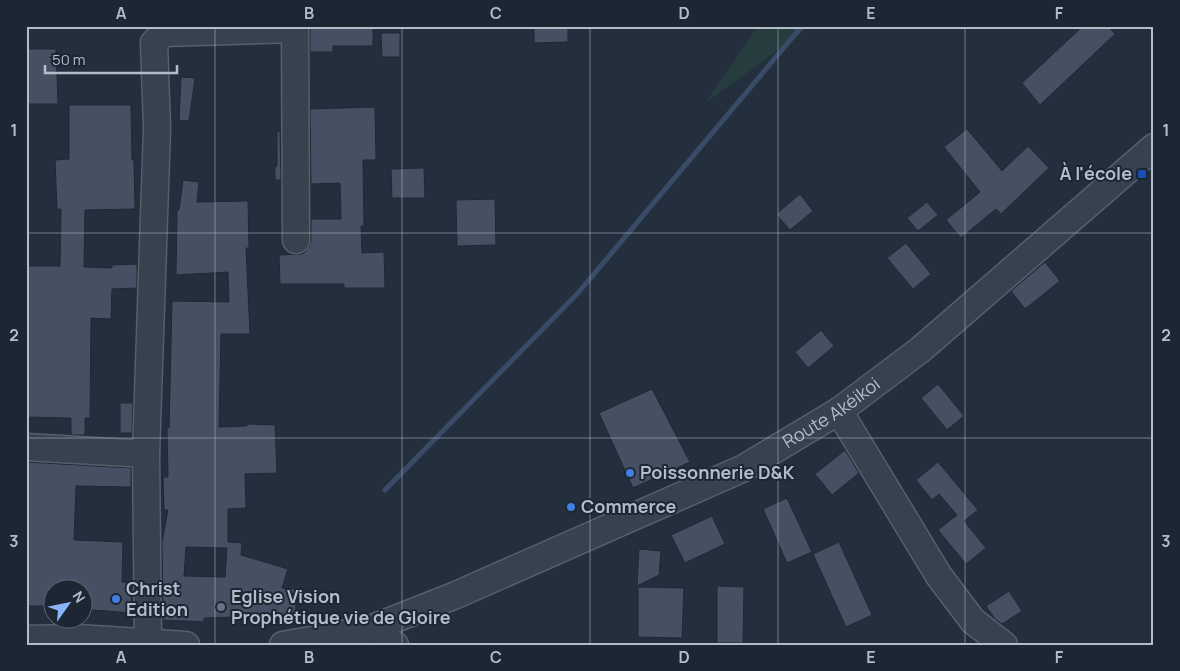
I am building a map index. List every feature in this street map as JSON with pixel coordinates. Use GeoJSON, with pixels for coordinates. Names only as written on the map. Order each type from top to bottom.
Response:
{"type":"FeatureCollection","features":[{"type":"Feature","properties":{"kind":"street"},"geometry":{"type":"LineString","coordinates":[[148,642],[146,454],[157,128],[154,42],[163,33],[295,28],[296,240]]}},
{"type":"Feature","properties":{"kind":"street","name":"Route Akéikoi"},"geometry":{"type":"LineString","coordinates":[[283,645],[370,628],[456,595],[744,468],[839,411],[920,350],[1154,147]]}},
{"type":"Feature","properties":{"kind":"street"},"geometry":{"type":"LineString","coordinates":[[839,411],[939,576],[973,621],[1004,645]]}},
{"type":"Feature","properties":{"kind":"street"},"geometry":{"type":"LineString","coordinates":[[26,447],[146,454]]}},
{"type":"Feature","properties":{"kind":"street"},"geometry":{"type":"LineString","coordinates":[[370,628],[394,645]]}},
{"type":"Feature","properties":{"kind":"street"},"geometry":{"type":"LineString","coordinates":[[26,639],[78,638],[186,645]]}},
{"type":"Feature","properties":{"kind":"green space"},"geometry":{"type":"Polygon","coordinates":[[[758,26],[811,26],[705,103],[758,26]]]}},
{"type":"Feature","properties":{"kind":"building"},"geometry":{"type":"Polygon","coordinates":[[[310,26],[373,26],[373,46],[333,46],[333,52],[310,52],[310,26]]]}},
{"type":"Feature","properties":{"kind":"building"},"geometry":{"type":"Polygon","coordinates":[[[534,26],[568,26],[568,42],[534,43],[534,26]]]}},
{"type":"Feature","properties":{"kind":"building"},"geometry":{"type":"Polygon","coordinates":[[[1083,26],[1108,26],[1115,34],[1040,105],[1022,83],[1083,26]]]}},
{"type":"Feature","properties":{"kind":"building"},"geometry":{"type":"Polygon","coordinates":[[[381,33],[400,33],[400,57],[382,57],[381,33]]]}},
{"type":"Feature","properties":{"kind":"building"},"geometry":{"type":"Polygon","coordinates":[[[26,49],[56,49],[58,104],[26,104],[26,49]]]}},
{"type":"Feature","properties":{"kind":"building"},"geometry":{"type":"Polygon","coordinates":[[[181,77],[195,78],[189,121],[179,120],[181,77]]]}},
{"type":"Feature","properties":{"kind":"building"},"geometry":{"type":"Polygon","coordinates":[[[69,105],[131,105],[132,160],[134,160],[135,209],[85,210],[84,267],[112,268],[112,265],[137,264],[137,288],[112,289],[111,319],[91,318],[90,418],[85,418],[85,435],[71,435],[71,418],[26,417],[28,313],[26,313],[26,266],[60,266],[61,209],[57,209],[55,160],[69,159],[69,105]]]}},
{"type":"Feature","properties":{"kind":"building"},"geometry":{"type":"Polygon","coordinates":[[[375,107],[376,160],[363,160],[364,226],[361,226],[362,253],[384,252],[385,288],[344,288],[344,284],[280,284],[279,255],[303,254],[309,247],[311,240],[311,219],[341,219],[340,183],[311,184],[310,109],[375,107]]]}},
{"type":"Feature","properties":{"kind":"building"},"geometry":{"type":"Polygon","coordinates":[[[967,129],[1002,171],[1028,146],[1049,168],[1001,214],[996,209],[961,238],[946,220],[980,192],[944,147],[967,129]]]}},
{"type":"Feature","properties":{"kind":"building"},"geometry":{"type":"Polygon","coordinates":[[[277,131],[280,131],[281,180],[275,180],[277,131]]]}},
{"type":"Feature","properties":{"kind":"building"},"geometry":{"type":"Polygon","coordinates":[[[424,168],[425,198],[392,198],[391,169],[424,168]]]}},
{"type":"Feature","properties":{"kind":"building"},"geometry":{"type":"Polygon","coordinates":[[[183,180],[199,182],[197,202],[248,201],[249,248],[246,248],[250,334],[221,334],[219,427],[247,426],[247,424],[275,425],[277,473],[245,474],[246,508],[228,509],[228,542],[242,543],[241,555],[288,569],[282,588],[297,589],[295,618],[264,616],[204,618],[204,622],[163,620],[162,542],[168,510],[164,510],[163,477],[168,477],[167,428],[169,428],[172,301],[229,302],[228,272],[176,275],[177,210],[179,210],[183,180]],[[186,547],[184,576],[225,577],[227,548],[186,547]]]}},
{"type":"Feature","properties":{"kind":"building"},"geometry":{"type":"Polygon","coordinates":[[[800,194],[813,211],[790,230],[776,214],[800,194]]]}},
{"type":"Feature","properties":{"kind":"building"},"geometry":{"type":"Polygon","coordinates":[[[495,199],[496,245],[457,246],[456,200],[495,199]]]}},
{"type":"Feature","properties":{"kind":"building"},"geometry":{"type":"Polygon","coordinates":[[[927,202],[938,215],[918,231],[907,218],[927,202]]]}},
{"type":"Feature","properties":{"kind":"building"},"geometry":{"type":"Polygon","coordinates":[[[906,243],[931,274],[913,289],[887,258],[906,243]]]}},
{"type":"Feature","properties":{"kind":"building"},"geometry":{"type":"Polygon","coordinates":[[[1045,262],[1060,281],[1025,309],[1011,291],[1045,262]]]}},
{"type":"Feature","properties":{"kind":"building"},"geometry":{"type":"Polygon","coordinates":[[[821,330],[834,346],[808,368],[795,352],[821,330]]]}},
{"type":"Feature","properties":{"kind":"building"},"geometry":{"type":"Polygon","coordinates":[[[938,384],[964,416],[947,430],[921,398],[938,384]]]}},
{"type":"Feature","properties":{"kind":"building"},"geometry":{"type":"Polygon","coordinates":[[[652,389],[690,462],[633,488],[599,413],[652,389]]]}},
{"type":"Feature","properties":{"kind":"building"},"geometry":{"type":"Polygon","coordinates":[[[120,403],[133,403],[132,433],[120,433],[120,403]]]}},
{"type":"Feature","properties":{"kind":"building"},"geometry":{"type":"Polygon","coordinates":[[[845,450],[859,473],[832,495],[815,474],[845,450]]]}},
{"type":"Feature","properties":{"kind":"building"},"geometry":{"type":"Polygon","coordinates":[[[26,462],[131,468],[131,487],[76,486],[74,540],[123,542],[122,582],[132,583],[131,613],[92,610],[92,578],[42,578],[42,606],[26,606],[26,462]]]}},
{"type":"Feature","properties":{"kind":"building"},"geometry":{"type":"Polygon","coordinates":[[[938,462],[978,510],[964,521],[986,548],[966,564],[938,530],[957,515],[939,494],[932,500],[916,480],[938,462]]]}},
{"type":"Feature","properties":{"kind":"building"},"geometry":{"type":"Polygon","coordinates":[[[787,498],[812,552],[787,563],[763,509],[787,498]]]}},
{"type":"Feature","properties":{"kind":"building"},"geometry":{"type":"Polygon","coordinates":[[[712,516],[725,544],[685,563],[671,535],[712,516]]]}},
{"type":"Feature","properties":{"kind":"building"},"geometry":{"type":"Polygon","coordinates":[[[839,542],[872,615],[846,627],[813,554],[839,542]]]}},
{"type":"Feature","properties":{"kind":"building"},"geometry":{"type":"Polygon","coordinates":[[[639,549],[661,551],[659,575],[637,586],[639,549]]]}},
{"type":"Feature","properties":{"kind":"building"},"geometry":{"type":"Polygon","coordinates":[[[717,586],[744,587],[743,643],[717,643],[717,586]]]}},
{"type":"Feature","properties":{"kind":"building"},"geometry":{"type":"Polygon","coordinates":[[[638,587],[684,588],[682,638],[638,637],[638,587]]]}},
{"type":"Feature","properties":{"kind":"building"},"geometry":{"type":"Polygon","coordinates":[[[1009,591],[1022,611],[1002,624],[995,619],[986,606],[1009,591]]]}},
{"type":"Feature","properties":{"kind":"waterway"},"geometry":{"type":"LineString","coordinates":[[385,490],[578,293],[802,26]]}},
{"type":"Feature","properties":{"kind":"place","name":"À l'école"},"geometry":{"type":"Point","coordinates":[1142,174]}},
{"type":"Feature","properties":{"kind":"place","name":"Poissonnerie D&K"},"geometry":{"type":"Point","coordinates":[630,473]}},
{"type":"Feature","properties":{"kind":"place","name":"Commerce"},"geometry":{"type":"Point","coordinates":[571,507]}},
{"type":"Feature","properties":{"kind":"place","name":"Christ Edition"},"geometry":{"type":"Point","coordinates":[116,599]}},
{"type":"Feature","properties":{"kind":"place","name":"Eglise Vision Prophétique vie de Gloire"},"geometry":{"type":"Point","coordinates":[221,607]}}]}
